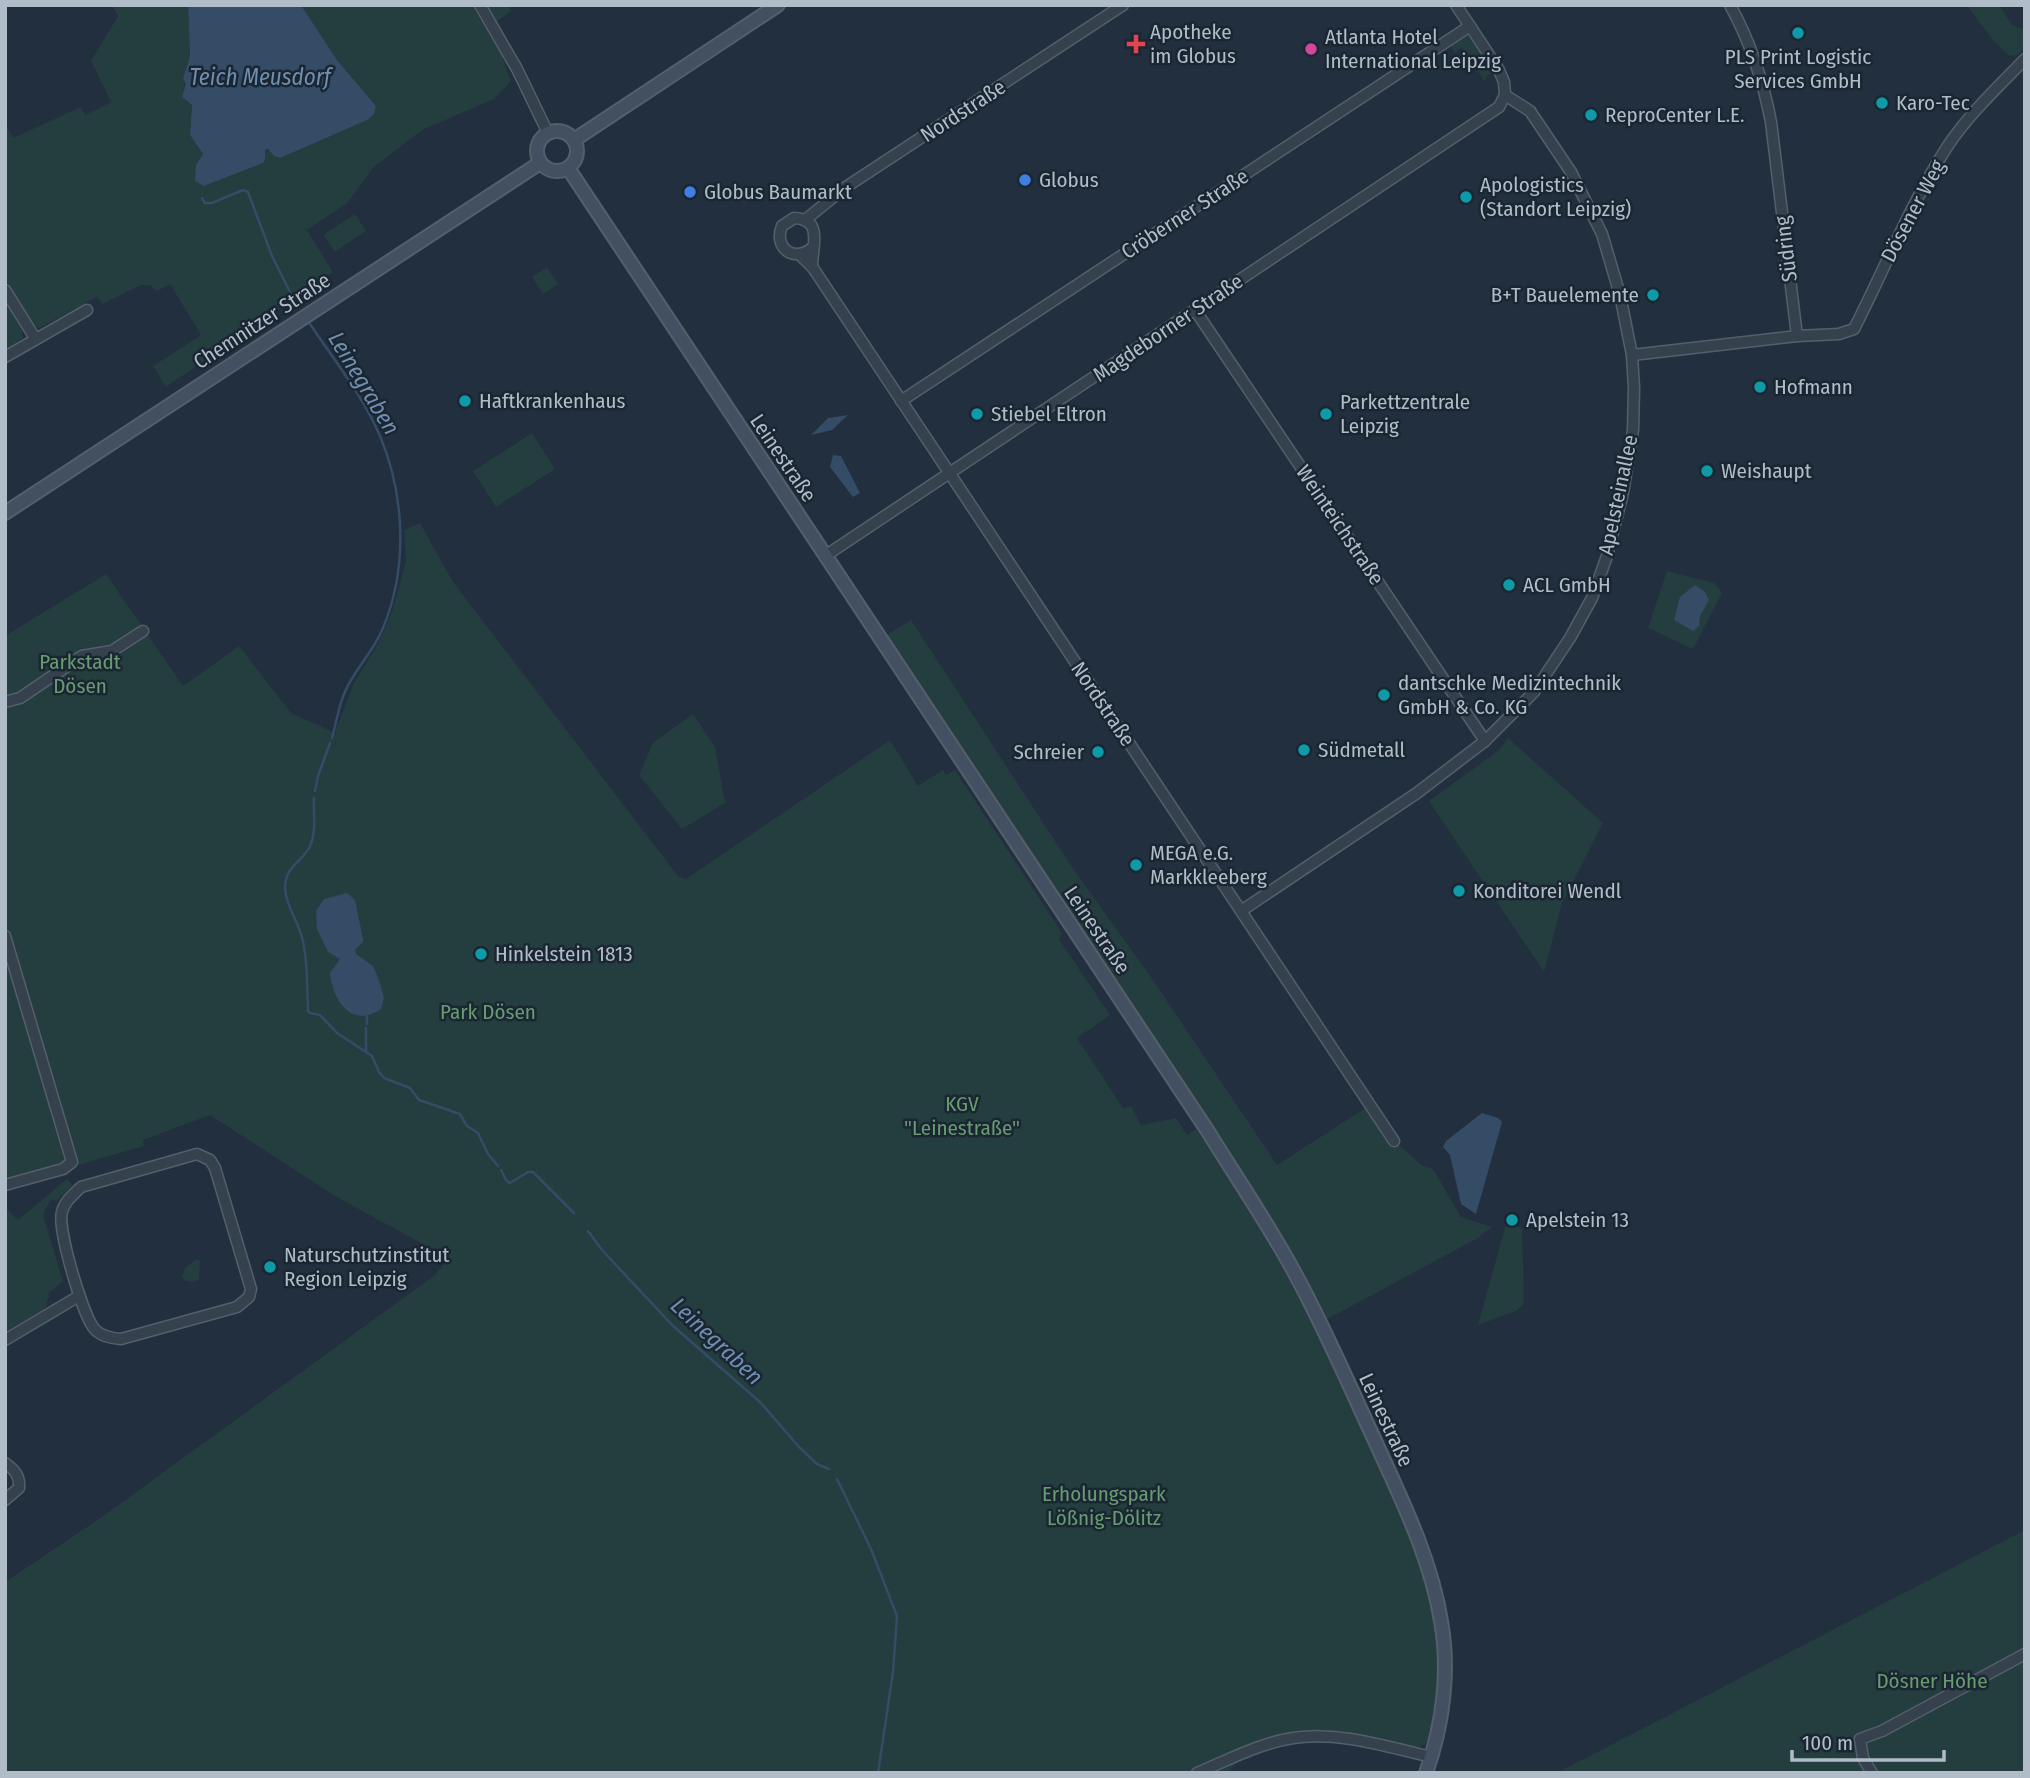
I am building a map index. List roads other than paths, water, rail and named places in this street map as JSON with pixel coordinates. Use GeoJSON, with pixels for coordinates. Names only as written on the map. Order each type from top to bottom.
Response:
{"type":"FeatureCollection","features":[{"type":"Feature","properties":{"kind":"main road"},"geometry":{"type":"LineString","coordinates":[[574,140],[778,5]]}},
{"type":"Feature","properties":{"kind":"main road"},"geometry":{"type":"LineString","coordinates":[[564,132],[574,140],[577,154],[574,163],[568,168],[552,171],[540,163],[537,148],[540,140],[548,133],[564,132]]}},
{"type":"Feature","properties":{"kind":"main road","name":"Chemnitzer Straße"},"geometry":{"type":"LineString","coordinates":[[5,513],[540,163]]}},
{"type":"Feature","properties":{"kind":"main road","name":"Leinestraße"},"geometry":{"type":"LineString","coordinates":[[568,168],[1193,1110],[1293,1271],[1397,1490],[1425,1556],[1437,1599],[1444,1647],[1445,1680],[1432,1757],[1426,1773]]}},
{"type":"Feature","properties":{"kind":"street"},"geometry":{"type":"LineString","coordinates":[[480,5],[517,69],[548,133]]}},
{"type":"Feature","properties":{"kind":"street","name":"Nordstraße"},"geometry":{"type":"LineString","coordinates":[[805,220],[846,187],[1123,5]]}},
{"type":"Feature","properties":{"kind":"street"},"geometry":{"type":"LineString","coordinates":[[1456,5],[1499,70],[1505,95]]}},
{"type":"Feature","properties":{"kind":"street","name":"Südring"},"geometry":{"type":"LineString","coordinates":[[1730,5],[1753,51],[1765,92],[1797,336]]}},
{"type":"Feature","properties":{"kind":"street","name":"Cröberner Straße"},"geometry":{"type":"LineString","coordinates":[[901,401],[1470,26]]}},
{"type":"Feature","properties":{"kind":"street","name":"Dösener Weg"},"geometry":{"type":"LineString","coordinates":[[1797,336],[1839,334],[1854,329],[1912,207],[1948,146],[1968,120],[2025,59]]}},
{"type":"Feature","properties":{"kind":"street","name":"Magdeborner Straße"},"geometry":{"type":"LineString","coordinates":[[825,556],[1499,107],[1505,95]]}},
{"type":"Feature","properties":{"kind":"street","name":"Apelsteinallee"},"geometry":{"type":"LineString","coordinates":[[1241,911],[1417,793],[1485,741],[1534,692],[1570,638],[1592,598],[1615,528],[1633,430],[1634,388],[1632,355],[1611,259],[1571,172],[1530,111],[1505,95]]}},
{"type":"Feature","properties":{"kind":"street","name":"Nordstraße"},"geometry":{"type":"LineString","coordinates":[[813,266],[812,248],[816,233],[805,220],[789,220],[782,226],[779,235],[785,250],[800,255],[813,266],[1394,1141]]}},
{"type":"Feature","properties":{"kind":"street"},"geometry":{"type":"LineString","coordinates":[[800,255],[812,248]]}},
{"type":"Feature","properties":{"kind":"street"},"geometry":{"type":"LineString","coordinates":[[5,290],[35,338]]}},
{"type":"Feature","properties":{"kind":"street"},"geometry":{"type":"LineString","coordinates":[[5,357],[87,310]]}},
{"type":"Feature","properties":{"kind":"street","name":"Weinteichstraße"},"geometry":{"type":"LineString","coordinates":[[1195,310],[1485,741]]}},
{"type":"Feature","properties":{"kind":"street"},"geometry":{"type":"LineString","coordinates":[[1632,355],[1797,336]]}},
{"type":"Feature","properties":{"kind":"street"},"geometry":{"type":"LineString","coordinates":[[5,702],[20,698],[82,656],[113,651],[143,631]]}},
{"type":"Feature","properties":{"kind":"street"},"geometry":{"type":"LineString","coordinates":[[5,936],[72,1162],[64,1169],[5,1185]]}},
{"type":"Feature","properties":{"kind":"street"},"geometry":{"type":"LineString","coordinates":[[197,1154],[210,1160],[215,1168],[251,1289],[249,1297],[242,1305],[121,1339],[108,1338],[93,1327],[79,1296],[60,1223],[62,1210],[68,1200],[81,1187],[197,1154]]}},
{"type":"Feature","properties":{"kind":"street"},"geometry":{"type":"LineString","coordinates":[[5,1340],[79,1296]]}},
{"type":"Feature","properties":{"kind":"street"},"geometry":{"type":"LineString","coordinates":[[5,1463],[13,1469],[19,1483],[19,1488],[5,1500]]}},
{"type":"Feature","properties":{"kind":"street"},"geometry":{"type":"LineString","coordinates":[[1872,1773],[1863,1758],[1860,1739],[1882,1731],[2025,1654]]}},
{"type":"Feature","properties":{"kind":"street"},"geometry":{"type":"LineString","coordinates":[[1197,1773],[1271,1743],[1295,1738],[1356,1740],[1432,1757]]}},
{"type":"Feature","properties":{"kind":"water","name":"Teich Meusdorf"},"geometry":{"type":"Polygon","coordinates":[[[188,5],[301,5],[337,60],[376,106],[374,114],[367,120],[280,158],[268,149],[265,150],[263,163],[204,186],[195,181],[196,165],[203,154],[190,135],[192,105],[182,97],[186,84],[183,78],[190,56],[188,5]]]}},
{"type":"Feature","properties":{"kind":"water"},"geometry":{"type":"Polygon","coordinates":[[[848,415],[832,430],[811,435],[828,418],[848,415]]]}},
{"type":"Feature","properties":{"kind":"water"},"geometry":{"type":"Polygon","coordinates":[[[833,455],[841,456],[860,493],[853,497],[830,467],[833,455]]]}},
{"type":"Feature","properties":{"kind":"water"},"geometry":{"type":"Polygon","coordinates":[[[1695,585],[1705,592],[1709,600],[1700,616],[1699,626],[1693,631],[1674,620],[1680,597],[1695,585]]]}},
{"type":"Feature","properties":{"kind":"water"},"geometry":{"type":"Polygon","coordinates":[[[347,893],[355,900],[363,939],[355,950],[356,954],[373,966],[384,998],[381,1009],[361,1016],[345,1009],[335,993],[330,973],[340,959],[328,952],[317,929],[316,911],[324,899],[347,893]]]}},
{"type":"Feature","properties":{"kind":"water"},"geometry":{"type":"Polygon","coordinates":[[[1482,1113],[1502,1122],[1476,1214],[1461,1204],[1450,1155],[1443,1147],[1446,1141],[1482,1113]]]}},
{"type":"Feature","properties":{"kind":"waterway","name":"Leinegraben"},"geometry":{"type":"LineString","coordinates":[[202,198],[205,203],[212,203],[243,190],[248,192],[272,256],[294,300]]}},
{"type":"Feature","properties":{"kind":"waterway","name":"Leinegraben"},"geometry":{"type":"LineString","coordinates":[[310,324],[357,392],[373,421],[388,459],[399,507],[400,557],[391,605],[380,635],[347,688],[332,738]]}},
{"type":"Feature","properties":{"kind":"waterway","name":"Leinegraben"},"geometry":{"type":"LineString","coordinates":[[315,791],[330,743]]}},
{"type":"Feature","properties":{"kind":"waterway","name":"Leinegraben"},"geometry":{"type":"LineString","coordinates":[[314,798],[312,840],[307,851],[288,873],[285,886],[304,950],[308,1011],[320,1015],[337,1033],[372,1056],[384,1078],[410,1088],[419,1100],[460,1114],[467,1126],[478,1133],[488,1154],[498,1166]]}},
{"type":"Feature","properties":{"kind":"waterway"},"geometry":{"type":"LineString","coordinates":[[367,1015],[367,1024]]}},
{"type":"Feature","properties":{"kind":"waterway"},"geometry":{"type":"LineString","coordinates":[[366,1028],[366,1052]]}},
{"type":"Feature","properties":{"kind":"waterway","name":"Leinegraben"},"geometry":{"type":"LineString","coordinates":[[501,1170],[510,1183],[528,1172],[533,1172],[574,1213]]}},
{"type":"Feature","properties":{"kind":"waterway","name":"Leinegraben"},"geometry":{"type":"LineString","coordinates":[[588,1231],[602,1250],[672,1325],[761,1403],[817,1464],[829,1469]]}},
{"type":"Feature","properties":{"kind":"waterway","name":"Leinegraben"},"geometry":{"type":"LineString","coordinates":[[837,1479],[871,1549],[897,1616],[893,1672],[878,1773]]}},
{"type":"Feature","properties":{"kind":"place","name":"PLS Print Logistic Services GmbH"},"geometry":{"type":"Point","coordinates":[1798,33]}},
{"type":"Feature","properties":{"kind":"place","name":"Apotheke im Globus"},"geometry":{"type":"Point","coordinates":[1136,44]}},
{"type":"Feature","properties":{"kind":"place","name":"Atlanta Hotel International Leipzig"},"geometry":{"type":"Point","coordinates":[1311,49]}},
{"type":"Feature","properties":{"kind":"place","name":"Karo-Tec"},"geometry":{"type":"Point","coordinates":[1882,103]}},
{"type":"Feature","properties":{"kind":"place","name":"ReproCenter L.E."},"geometry":{"type":"Point","coordinates":[1591,115]}},
{"type":"Feature","properties":{"kind":"place","name":"Globus"},"geometry":{"type":"Point","coordinates":[1025,180]}},
{"type":"Feature","properties":{"kind":"place","name":"Globus Baumarkt"},"geometry":{"type":"Point","coordinates":[690,192]}},
{"type":"Feature","properties":{"kind":"place","name":"Apologistics (Standort Leipzig)"},"geometry":{"type":"Point","coordinates":[1466,197]}},
{"type":"Feature","properties":{"kind":"place","name":"B+T Bauelemente"},"geometry":{"type":"Point","coordinates":[1653,295]}},
{"type":"Feature","properties":{"kind":"place","name":"Hofmann"},"geometry":{"type":"Point","coordinates":[1760,387]}},
{"type":"Feature","properties":{"kind":"place","name":"Haftkrankenhaus"},"geometry":{"type":"Point","coordinates":[465,401]}},
{"type":"Feature","properties":{"kind":"place","name":"Stiebel Eltron"},"geometry":{"type":"Point","coordinates":[977,414]}},
{"type":"Feature","properties":{"kind":"place","name":"Parkettzentrale Leipzig"},"geometry":{"type":"Point","coordinates":[1326,414]}},
{"type":"Feature","properties":{"kind":"place","name":"Weishaupt"},"geometry":{"type":"Point","coordinates":[1707,471]}},
{"type":"Feature","properties":{"kind":"place","name":"ACL GmbH"},"geometry":{"type":"Point","coordinates":[1509,585]}},
{"type":"Feature","properties":{"kind":"place","name":"dantschke Medizintechnik GmbH & Co. KG"},"geometry":{"type":"Point","coordinates":[1384,695]}},
{"type":"Feature","properties":{"kind":"place","name":"Südmetall"},"geometry":{"type":"Point","coordinates":[1304,750]}},
{"type":"Feature","properties":{"kind":"place","name":"Schreier"},"geometry":{"type":"Point","coordinates":[1098,752]}},
{"type":"Feature","properties":{"kind":"place","name":"MEGA e.G. Markkleeberg"},"geometry":{"type":"Point","coordinates":[1136,865]}},
{"type":"Feature","properties":{"kind":"place","name":"Konditorei Wendl"},"geometry":{"type":"Point","coordinates":[1459,891]}},
{"type":"Feature","properties":{"kind":"place","name":"Hinkelstein 1813"},"geometry":{"type":"Point","coordinates":[481,954]}},
{"type":"Feature","properties":{"kind":"place","name":"Apelstein 13"},"geometry":{"type":"Point","coordinates":[1512,1220]}},
{"type":"Feature","properties":{"kind":"place","name":"Naturschutzinstitut Region Leipzig"},"geometry":{"type":"Point","coordinates":[270,1267]}},
{"type":"Feature","properties":{"kind":"park label","name":"Parkstadt Dösen"},"geometry":{"type":"Point","coordinates":[80,674]}},
{"type":"Feature","properties":{"kind":"park label","name":"Park Dösen"},"geometry":{"type":"Point","coordinates":[488,1012]}},
{"type":"Feature","properties":{"kind":"park label","name":"KGV \"Leinestraße\""},"geometry":{"type":"Point","coordinates":[962,1116]}},
{"type":"Feature","properties":{"kind":"park label","name":"Erholungspark Lößnig-Dölitz"},"geometry":{"type":"Point","coordinates":[1104,1506]}},
{"type":"Feature","properties":{"kind":"park label","name":"Dösner Höhe"},"geometry":{"type":"Point","coordinates":[1932,1681]}}]}
